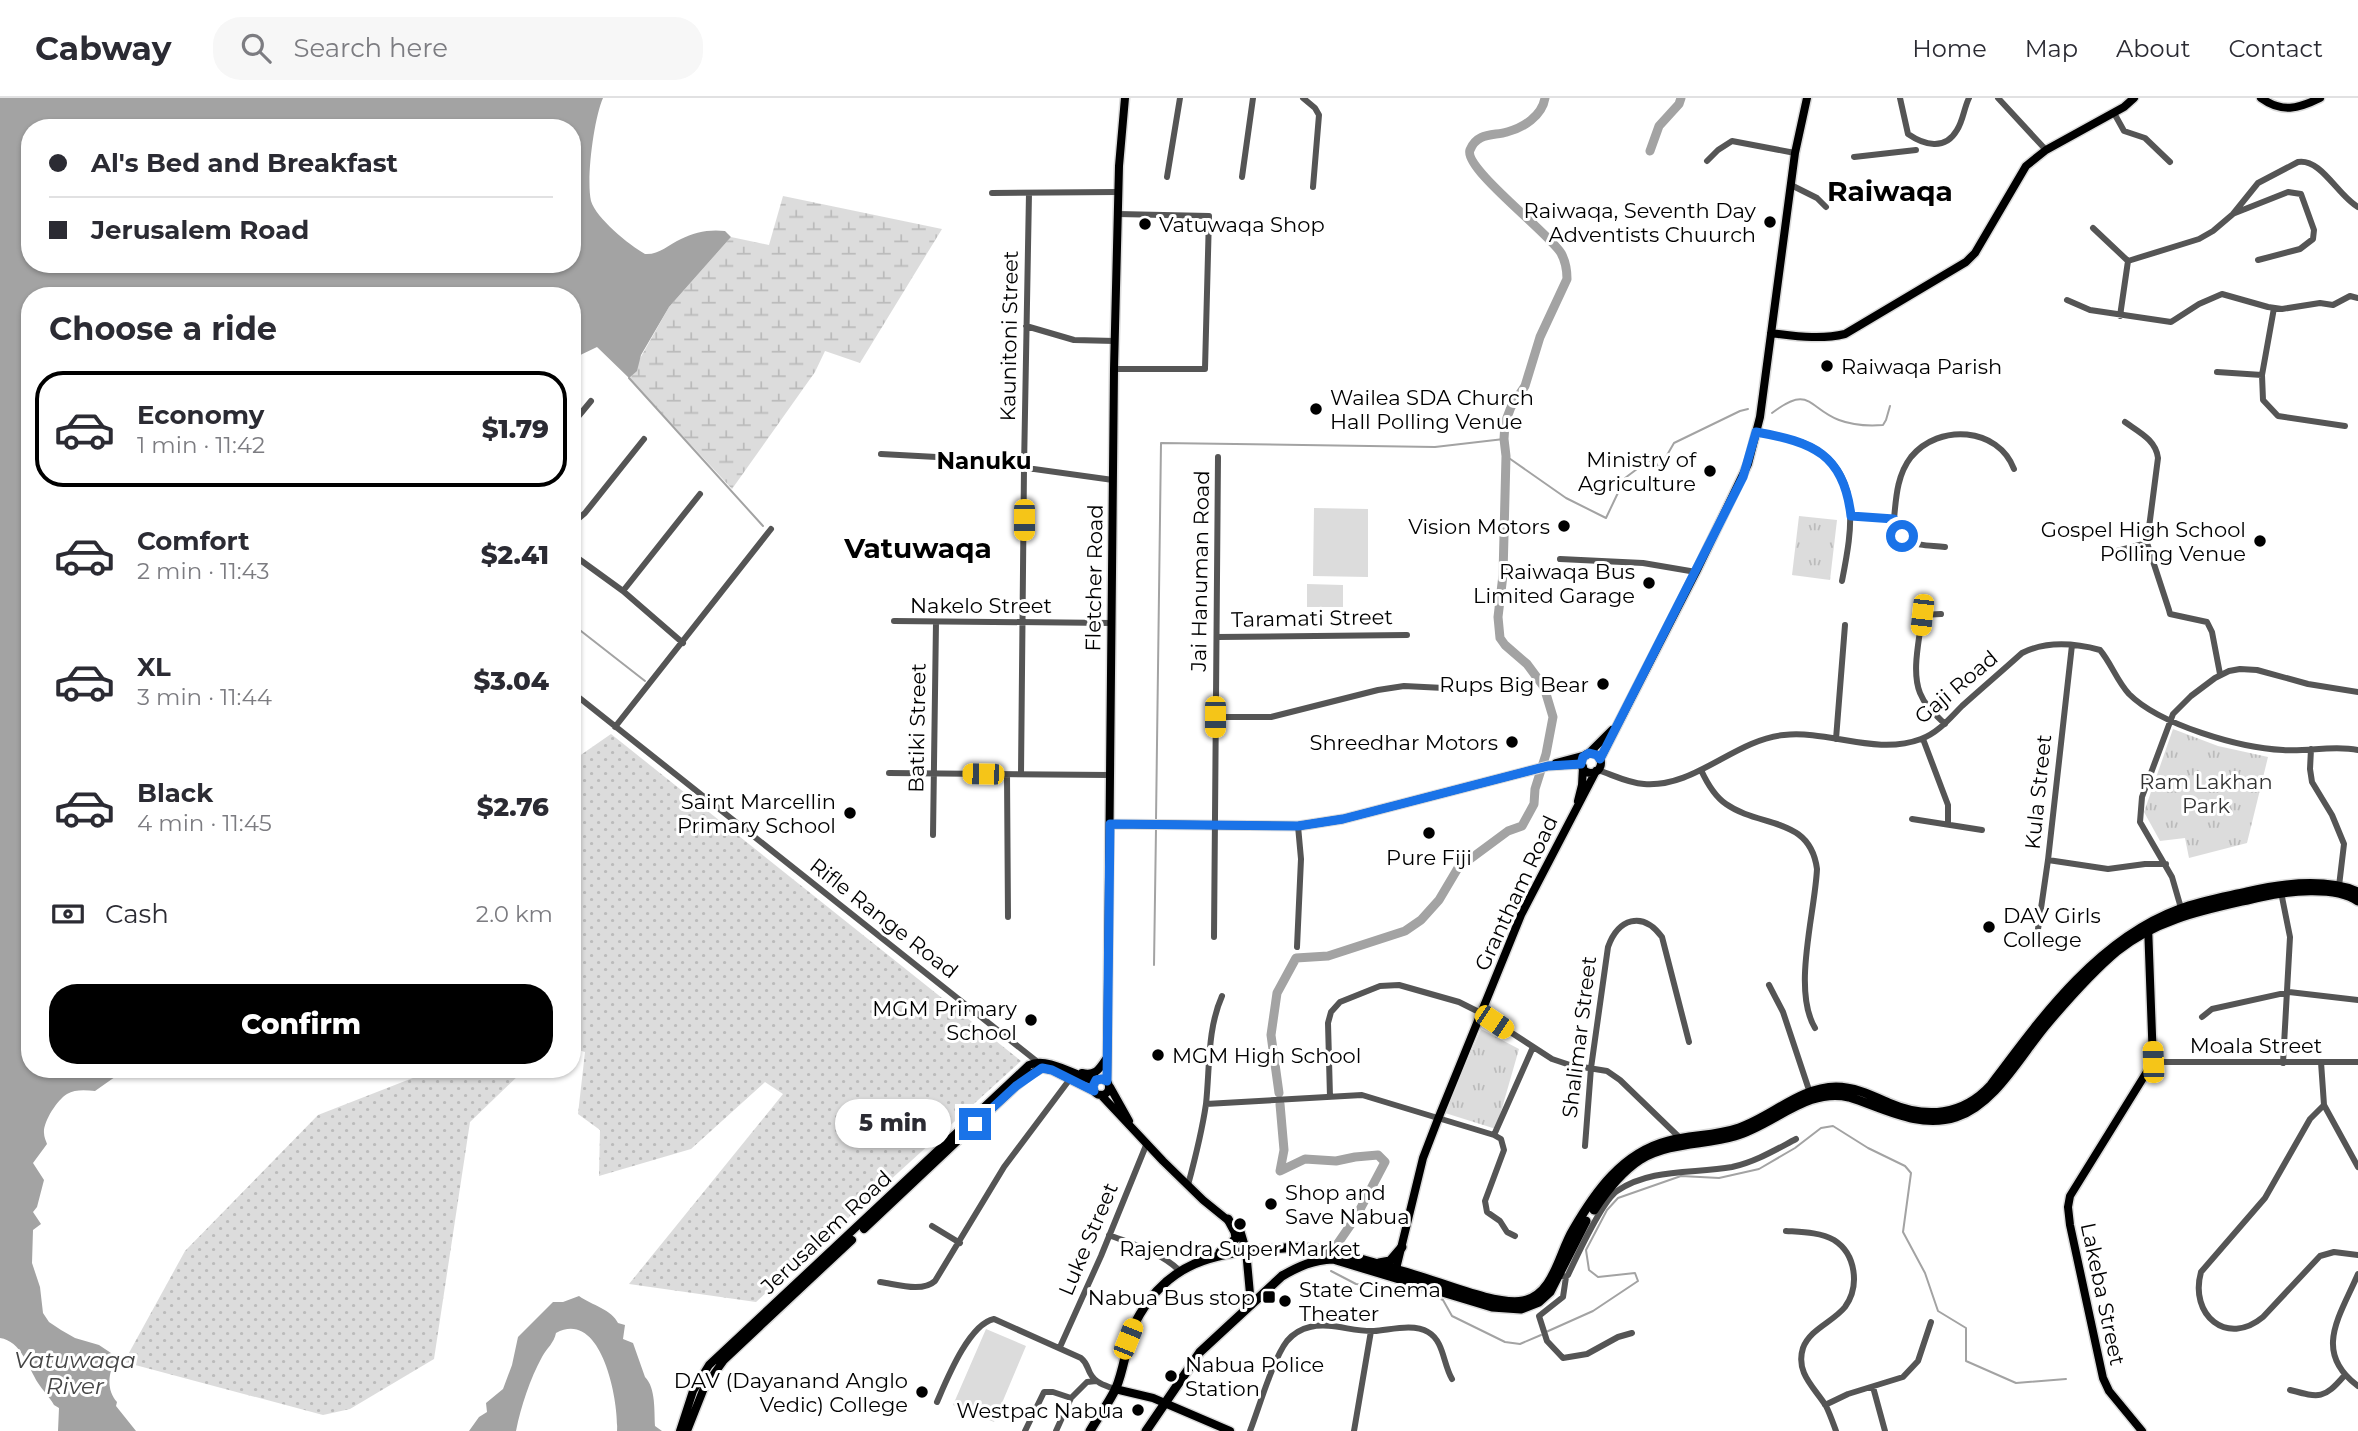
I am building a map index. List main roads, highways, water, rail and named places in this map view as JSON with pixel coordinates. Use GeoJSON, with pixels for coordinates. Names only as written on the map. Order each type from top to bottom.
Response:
{"type":"FeatureCollection","features":[{"type":"Feature","properties":{"kind":"highway"},"geometry":{"type":"LineString","coordinates":[[1146,1431],[1200,1352],[1282,1276],[1298,1267],[1333,1259],[1502,1301],[1526,1300],[1545,1287],[1573,1230],[1614,1172],[1635,1155],[1667,1141],[1738,1128],[1825,1088],[1848,1089],[1923,1113],[1943,1113],[1964,1107],[1991,1086],[2043,1018],[2115,944],[2182,912],[2272,886],[2339,886],[2358,892]]}},
{"type":"Feature","properties":{"kind":"highway"},"geometry":{"type":"LineString","coordinates":[[2182,912],[2281,892],[2329,892],[2358,901]]}},
{"type":"Feature","properties":{"kind":"highway"},"geometry":{"type":"LineString","coordinates":[[1206,1258],[1246,1250],[1316,1249],[1373,1263],[1493,1307],[1521,1309],[1544,1298],[1562,1276],[1578,1235],[1609,1189],[1623,1172],[1649,1155],[1683,1145],[1741,1134],[1805,1102],[1829,1094],[1849,1097],[1922,1121],[1947,1120],[1974,1109],[1999,1086],[2046,1025],[2084,983],[2148,926]]}},
{"type":"Feature","properties":{"kind":"highway"},"geometry":{"type":"LineString","coordinates":[[1090,1431],[1115,1389],[1128,1339],[1138,1317],[1162,1285],[1180,1271],[1226,1248],[1235,1240],[1236,1232],[1228,1219]]}},
{"type":"Feature","properties":{"kind":"highway"},"geometry":{"type":"LineString","coordinates":[[1373,1263],[1390,1261],[1402,1247]]}},
{"type":"Feature","properties":{"kind":"main road","name":"Fletcher Road"},"geometry":{"type":"LineString","coordinates":[[1101,1085],[1107,1059],[1114,369],[1118,192],[1125,98]]}},
{"type":"Feature","properties":{"kind":"main road","name":"Grantham Road"},"geometry":{"type":"LineString","coordinates":[[1395,1273],[1423,1158],[1521,915],[1743,477],[1760,417],[1795,153],[1807,98]]}},
{"type":"Feature","properties":{"kind":"main road"},"geometry":{"type":"LineString","coordinates":[[1771,333],[1811,338],[1832,338],[1845,334],[1954,270],[1975,253],[2026,166],[2046,150],[2114,113],[2134,98]]}},
{"type":"Feature","properties":{"kind":"main road"},"geometry":{"type":"LineString","coordinates":[[2261,98],[2276,107],[2291,109],[2320,98]]}},
{"type":"Feature","properties":{"kind":"main road","name":"Grantham Road"},"geometry":{"type":"LineString","coordinates":[[1587,754],[1619,723]]}},
{"type":"Feature","properties":{"kind":"main road"},"geometry":{"type":"LineString","coordinates":[[1582,766],[1587,754]]}},
{"type":"Feature","properties":{"kind":"main road"},"geometry":{"type":"LineString","coordinates":[[1110,824],[1298,826],[1343,819],[1587,754],[1597,755],[1599,765],[1588,772],[1582,766],[1551,765]]}},
{"type":"Feature","properties":{"kind":"main road","name":"Grantham Road"},"geometry":{"type":"LineString","coordinates":[[1578,803],[1582,766]]}},
{"type":"Feature","properties":{"kind":"main road","name":"Lakeba Street"},"geometry":{"type":"LineString","coordinates":[[2141,1431],[2109,1391],[2103,1378],[2068,1208],[2070,1196],[2153,1062],[2148,926]]}},
{"type":"Feature","properties":{"kind":"main road"},"geometry":{"type":"LineString","coordinates":[[1040,1065],[1093,1074],[1107,1059]]}},
{"type":"Feature","properties":{"kind":"main road","name":"Jerusalem Road"},"geometry":{"type":"LineString","coordinates":[[680,1431],[693,1391],[709,1365],[1029,1065],[1040,1065]]}},
{"type":"Feature","properties":{"kind":"main road"},"geometry":{"type":"LineString","coordinates":[[1040,1065],[1070,1079],[1101,1085]]}},
{"type":"Feature","properties":{"kind":"main road","name":"Jerusalem Road"},"geometry":{"type":"LineString","coordinates":[[687,1431],[704,1388],[724,1360],[1040,1065]]}},
{"type":"Feature","properties":{"kind":"main road"},"geometry":{"type":"LineString","coordinates":[[1059,1067],[1101,1085],[1118,1114],[1188,1185],[1240,1230],[1246,1250],[1251,1305]]}},
{"type":"Feature","properties":{"kind":"main road"},"geometry":{"type":"LineString","coordinates":[[1115,1389],[1165,1403],[1230,1431]]}},
{"type":"Feature","properties":{"kind":"water","name":"Vatuwaqa River"},"geometry":{"type":"Polygon","coordinates":[[[0,98],[603,98],[592,149],[590,191],[594,208],[606,223],[645,254],[659,251],[702,232],[725,231],[731,237],[669,307],[641,355],[637,371],[629,378],[597,347],[581,355],[581,287],[21,287],[21,1078],[113,1078],[95,1091],[84,1090],[67,1094],[48,1117],[44,1128],[47,1144],[33,1163],[44,1180],[37,1207],[33,1212],[41,1224],[33,1230],[32,1263],[40,1287],[43,1313],[49,1322],[75,1338],[99,1345],[117,1357],[110,1374],[111,1391],[117,1402],[116,1406],[136,1431],[58,1431],[59,1408],[40,1386],[19,1349],[0,1338],[0,98]]]}},
{"type":"Feature","properties":{"kind":"water"},"geometry":{"type":"Polygon","coordinates":[[[579,1296],[625,1325],[623,1339],[633,1343],[653,1393],[655,1426],[662,1431],[617,1431],[615,1400],[604,1362],[596,1345],[585,1334],[572,1329],[556,1333],[542,1357],[526,1393],[516,1431],[469,1431],[479,1417],[487,1412],[486,1403],[503,1389],[518,1337],[553,1302],[563,1302],[579,1296]]]}},
{"type":"Feature","properties":{"kind":"waterway"},"geometry":{"type":"LineString","coordinates":[[1279,1093],[1271,1035],[1277,993],[1296,958],[1328,956],[1405,931],[1421,920],[1439,900],[1458,868],[1508,831],[1522,826],[1534,804],[1535,789],[1546,754],[1553,717],[1544,687],[1527,664],[1500,638],[1498,617],[1503,575],[1506,456],[1504,439],[1505,423],[1511,407],[1525,386],[1540,337],[1567,279],[1567,272],[1561,253],[1480,171],[1471,159],[1470,150],[1481,137],[1507,132],[1525,124],[1536,116],[1545,98]]}},
{"type":"Feature","properties":{"kind":"waterway"},"geometry":{"type":"LineString","coordinates":[[1650,151],[1659,126],[1679,104],[1681,98]]}},
{"type":"Feature","properties":{"kind":"waterway"},"geometry":{"type":"LineString","coordinates":[[629,378],[763,526]]}},
{"type":"Feature","properties":{"kind":"waterway"},"geometry":{"type":"LineString","coordinates":[[1772,413],[1785,404],[1802,399],[1844,422],[1883,425],[1890,406]]}},
{"type":"Feature","properties":{"kind":"waterway"},"geometry":{"type":"LineString","coordinates":[[1506,456],[1566,498],[1606,518],[1625,478],[1645,463],[1655,461],[1659,469],[1674,443],[1748,409]]}},
{"type":"Feature","properties":{"kind":"waterway"},"geometry":{"type":"LineString","coordinates":[[1156,820],[1161,443],[1435,447],[1504,439]]}},
{"type":"Feature","properties":{"kind":"waterway"},"geometry":{"type":"LineString","coordinates":[[581,631],[645,681]]}},
{"type":"Feature","properties":{"kind":"waterway"},"geometry":{"type":"LineString","coordinates":[[1154,965],[1156,829]]}},
{"type":"Feature","properties":{"kind":"waterway"},"geometry":{"type":"LineString","coordinates":[[1280,1104],[1284,1150],[1280,1171],[1305,1159],[1336,1161],[1378,1155],[1385,1162],[1356,1217],[1336,1246]]}},
{"type":"Feature","properties":{"kind":"waterway"},"geometry":{"type":"LineString","coordinates":[[1546,1332],[1593,1311],[1638,1281],[1635,1273],[1598,1277],[1589,1270],[1586,1250],[1607,1210],[1618,1198],[1681,1176],[1719,1178],[1759,1169],[1795,1148],[1821,1128],[1833,1126],[1868,1148],[1905,1166],[1911,1173],[1903,1232],[1925,1273],[1938,1311],[1966,1328],[1966,1361],[2016,1383],[2066,1379]]}},
{"type":"Feature","properties":{"kind":"waterway"},"geometry":{"type":"LineString","coordinates":[[1331,1271],[1356,1284],[1425,1292],[1443,1300],[1452,1316],[1505,1342],[1520,1344],[1541,1335]]}},
{"type":"Feature","properties":{"kind":"place","name":"Raiwaqa, Seventh Day Adventists Chuurch"},"geometry":{"type":"Point","coordinates":[1770,222]}},
{"type":"Feature","properties":{"kind":"place","name":"Vatuwaqa Shop"},"geometry":{"type":"Point","coordinates":[1145,224]}},
{"type":"Feature","properties":{"kind":"place","name":"Raiwaqa Parish"},"geometry":{"type":"Point","coordinates":[1827,366]}},
{"type":"Feature","properties":{"kind":"place","name":"Wailea SDA Church Hall Polling Venue"},"geometry":{"type":"Point","coordinates":[1316,409]}},
{"type":"Feature","properties":{"kind":"place","name":"Ministry of Agriculture"},"geometry":{"type":"Point","coordinates":[1710,471]}},
{"type":"Feature","properties":{"kind":"place","name":"Vision Motors"},"geometry":{"type":"Point","coordinates":[1564,526]}},
{"type":"Feature","properties":{"kind":"place","name":"Gospel High School Polling Venue"},"geometry":{"type":"Point","coordinates":[2260,541]}},
{"type":"Feature","properties":{"kind":"place","name":"Raiwaqa Bus Limited Garage"},"geometry":{"type":"Point","coordinates":[1649,583]}},
{"type":"Feature","properties":{"kind":"place","name":"Rups Big Bear"},"geometry":{"type":"Point","coordinates":[1603,684]}},
{"type":"Feature","properties":{"kind":"place","name":"Shreedhar Motors"},"geometry":{"type":"Point","coordinates":[1512,742]}},
{"type":"Feature","properties":{"kind":"place","name":"Saint Marcellin Primary School"},"geometry":{"type":"Point","coordinates":[850,813]}},
{"type":"Feature","properties":{"kind":"place","name":"Pure Fiji"},"geometry":{"type":"Point","coordinates":[1429,833]}},
{"type":"Feature","properties":{"kind":"place","name":"DAV Girls College"},"geometry":{"type":"Point","coordinates":[1989,927]}},
{"type":"Feature","properties":{"kind":"place","name":"MGM Primary School"},"geometry":{"type":"Point","coordinates":[1031,1020]}},
{"type":"Feature","properties":{"kind":"place","name":"MGM High School"},"geometry":{"type":"Point","coordinates":[1158,1055]}},
{"type":"Feature","properties":{"kind":"place","name":"Shop and Save Nabua"},"geometry":{"type":"Point","coordinates":[1271,1204]}},
{"type":"Feature","properties":{"kind":"place","name":"Rajendra Super Market"},"geometry":{"type":"Point","coordinates":[1240,1224]}},
{"type":"Feature","properties":{"kind":"place","name":"Nabua Bus stop"},"geometry":{"type":"Point","coordinates":[1269,1297]}},
{"type":"Feature","properties":{"kind":"place","name":"State Cinema Theater"},"geometry":{"type":"Point","coordinates":[1285,1301]}},
{"type":"Feature","properties":{"kind":"place","name":"Nabua Police Station"},"geometry":{"type":"Point","coordinates":[1171,1376]}},
{"type":"Feature","properties":{"kind":"place","name":"DAV (Dayanand Anglo Vedic) College"},"geometry":{"type":"Point","coordinates":[922,1392]}},
{"type":"Feature","properties":{"kind":"place","name":"Westpac Nabua"},"geometry":{"type":"Point","coordinates":[1138,1410]}},
{"type":"Feature","properties":{"kind":"district","name":"Raiwaqa"},"geometry":{"type":"Point","coordinates":[1890,191]}},
{"type":"Feature","properties":{"kind":"district","name":"Nanuku"},"geometry":{"type":"Point","coordinates":[984,461]}},
{"type":"Feature","properties":{"kind":"district","name":"Vatuwaqa"},"geometry":{"type":"Point","coordinates":[918,548]}},
{"type":"Feature","properties":{"kind":"park label","name":"Ram Lakhan Park"},"geometry":{"type":"Point","coordinates":[2206,793]}}]}
